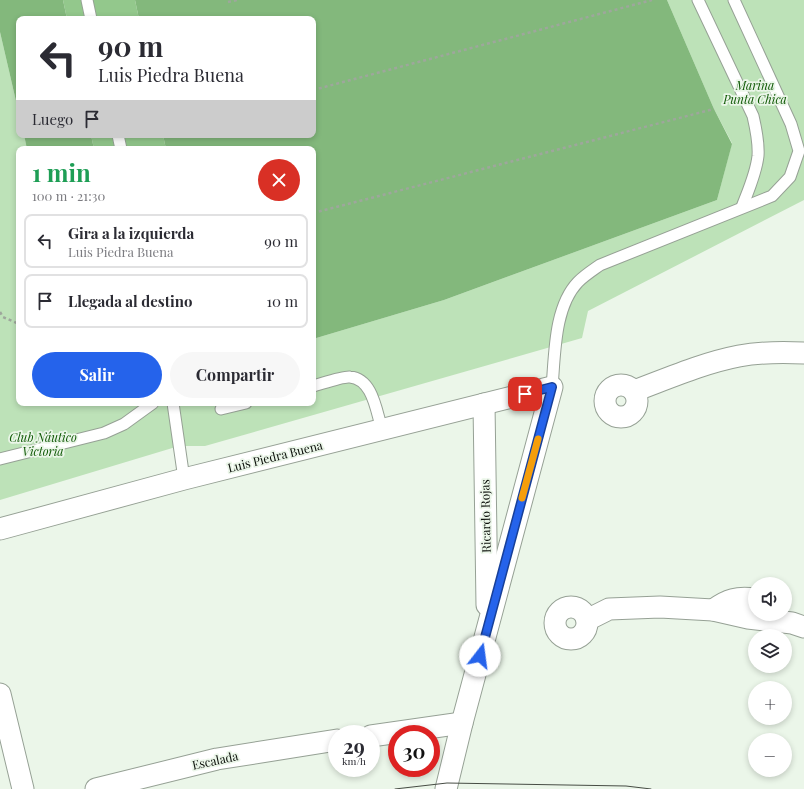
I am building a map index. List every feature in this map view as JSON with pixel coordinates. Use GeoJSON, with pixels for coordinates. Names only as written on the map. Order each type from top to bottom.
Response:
{"type":"FeatureCollection","features":[{"type":"Feature","properties":{"kind":"street"},"geometry":{"type":"LineString","coordinates":[[634,391],[693,368],[740,356],[784,352],[804,353]]}},
{"type":"Feature","properties":{"kind":"street","name":"Luis Piedra Buena"},"geometry":{"type":"LineString","coordinates":[[0,529],[184,479],[552,387]]}},
{"type":"Feature","properties":{"kind":"street","name":"Ricardo Rojas"},"geometry":{"type":"LineString","coordinates":[[446,789],[462,723],[552,387]]}},
{"type":"Feature","properties":{"kind":"street","name":"Ricardo Rojas"},"geometry":{"type":"LineString","coordinates":[[484,404],[487,629]]}},
{"type":"Feature","properties":{"kind":"street"},"geometry":{"type":"LineString","coordinates":[[713,610],[725,601],[748,598]]}},
{"type":"Feature","properties":{"kind":"street"},"geometry":{"type":"LineString","coordinates":[[587,620],[609,609],[660,607],[713,610],[748,618]]}},
{"type":"Feature","properties":{"kind":"street"},"geometry":{"type":"LineString","coordinates":[[0,694],[23,789]]}},
{"type":"Feature","properties":{"kind":"street"},"geometry":{"type":"LineString","coordinates":[[380,735],[462,723]]}},
{"type":"Feature","properties":{"kind":"street","name":"Escalada"},"geometry":{"type":"LineString","coordinates":[[96,789],[217,759],[328,741]]}},
{"type":"Feature","properties":{"kind":"lane"},"geometry":{"type":"LineString","coordinates":[[87,0],[90,16]]}},
{"type":"Feature","properties":{"kind":"lane"},"geometry":{"type":"LineString","coordinates":[[698,0],[754,116],[758,156],[742,207]]}},
{"type":"Feature","properties":{"kind":"lane"},"geometry":{"type":"LineString","coordinates":[[552,387],[558,322],[569,293],[579,281],[600,265],[772,196],[790,178],[799,151],[791,124],[734,0]]}},
{"type":"Feature","properties":{"kind":"lane"},"geometry":{"type":"LineString","coordinates":[[316,385],[349,377],[361,381],[370,389],[382,429]]}},
{"type":"Feature","properties":{"kind":"lane"},"geometry":{"type":"LineString","coordinates":[[0,458],[104,433],[124,424],[149,406]]}},
{"type":"Feature","properties":{"kind":"lane"},"geometry":{"type":"LineString","coordinates":[[173,406],[184,479]]}},
{"type":"Feature","properties":{"kind":"lane"},"geometry":{"type":"LineString","coordinates":[[221,409],[234,406]]}},
{"type":"Feature","properties":{"kind":"path"},"geometry":{"type":"LineString","coordinates":[[228,2],[237,0]]}},
{"type":"Feature","properties":{"kind":"path"},"geometry":{"type":"LineString","coordinates":[[316,89],[652,0]]}},
{"type":"Feature","properties":{"kind":"path"},"geometry":{"type":"LineString","coordinates":[[316,212],[714,109]]}},
{"type":"Feature","properties":{"kind":"path"},"geometry":{"type":"LineString","coordinates":[[0,312],[4,317],[16,323]]}},
{"type":"Feature","properties":{"kind":"green space","name":"Marina Punta Chica"},"geometry":{"type":"Polygon","coordinates":[[[667,0],[804,0],[804,200],[588,311],[582,338],[205,446],[179,446],[0,500],[0,32],[16,101],[16,138],[25,138],[26,146],[16,146],[16,406],[316,406],[316,338],[444,300],[717,200],[732,143],[714,109],[667,0]]]}},
{"type":"Feature","properties":{"kind":"shaded area"},"geometry":{"type":"Polygon","coordinates":[[[0,0],[63,0],[66,16],[16,16],[16,101],[0,32],[0,0]]]}},
{"type":"Feature","properties":{"kind":"shaded area"},"geometry":{"type":"Polygon","coordinates":[[[63,0],[135,0],[138,16],[66,16],[63,0]]]}},
{"type":"Feature","properties":{"kind":"shaded area"},"geometry":{"type":"Polygon","coordinates":[[[135,0],[667,0],[714,109],[732,144],[717,200],[444,300],[316,338],[316,146],[165,146],[164,138],[316,138],[316,16],[138,16],[135,0]]]}},
{"type":"Feature","properties":{"kind":"shaded area"},"geometry":{"type":"Polygon","coordinates":[[[25,138],[92,138],[93,146],[26,146],[25,138]]]}},
{"type":"Feature","properties":{"kind":"shaded area"},"geometry":{"type":"Polygon","coordinates":[[[92,138],[164,138],[165,146],[93,146],[92,138]]]}},
{"type":"Feature","properties":{"kind":"tram line"},"geometry":{"type":"LineString","coordinates":[[395,789],[447,783],[626,786],[651,789]]}},
{"type":"Feature","properties":{"kind":"slow traffic"},"geometry":{"type":"LineString","coordinates":[[522,498],[538,439]]}},
{"type":"Feature","properties":{"kind":"route"},"geometry":{"type":"LineString","coordinates":[[480,656],[552,387],[525,394]]}},
{"type":"Feature","properties":{"kind":"park label","name":"Club Náutico Victoria"},"geometry":{"type":"Point","coordinates":[43,444]}}]}
